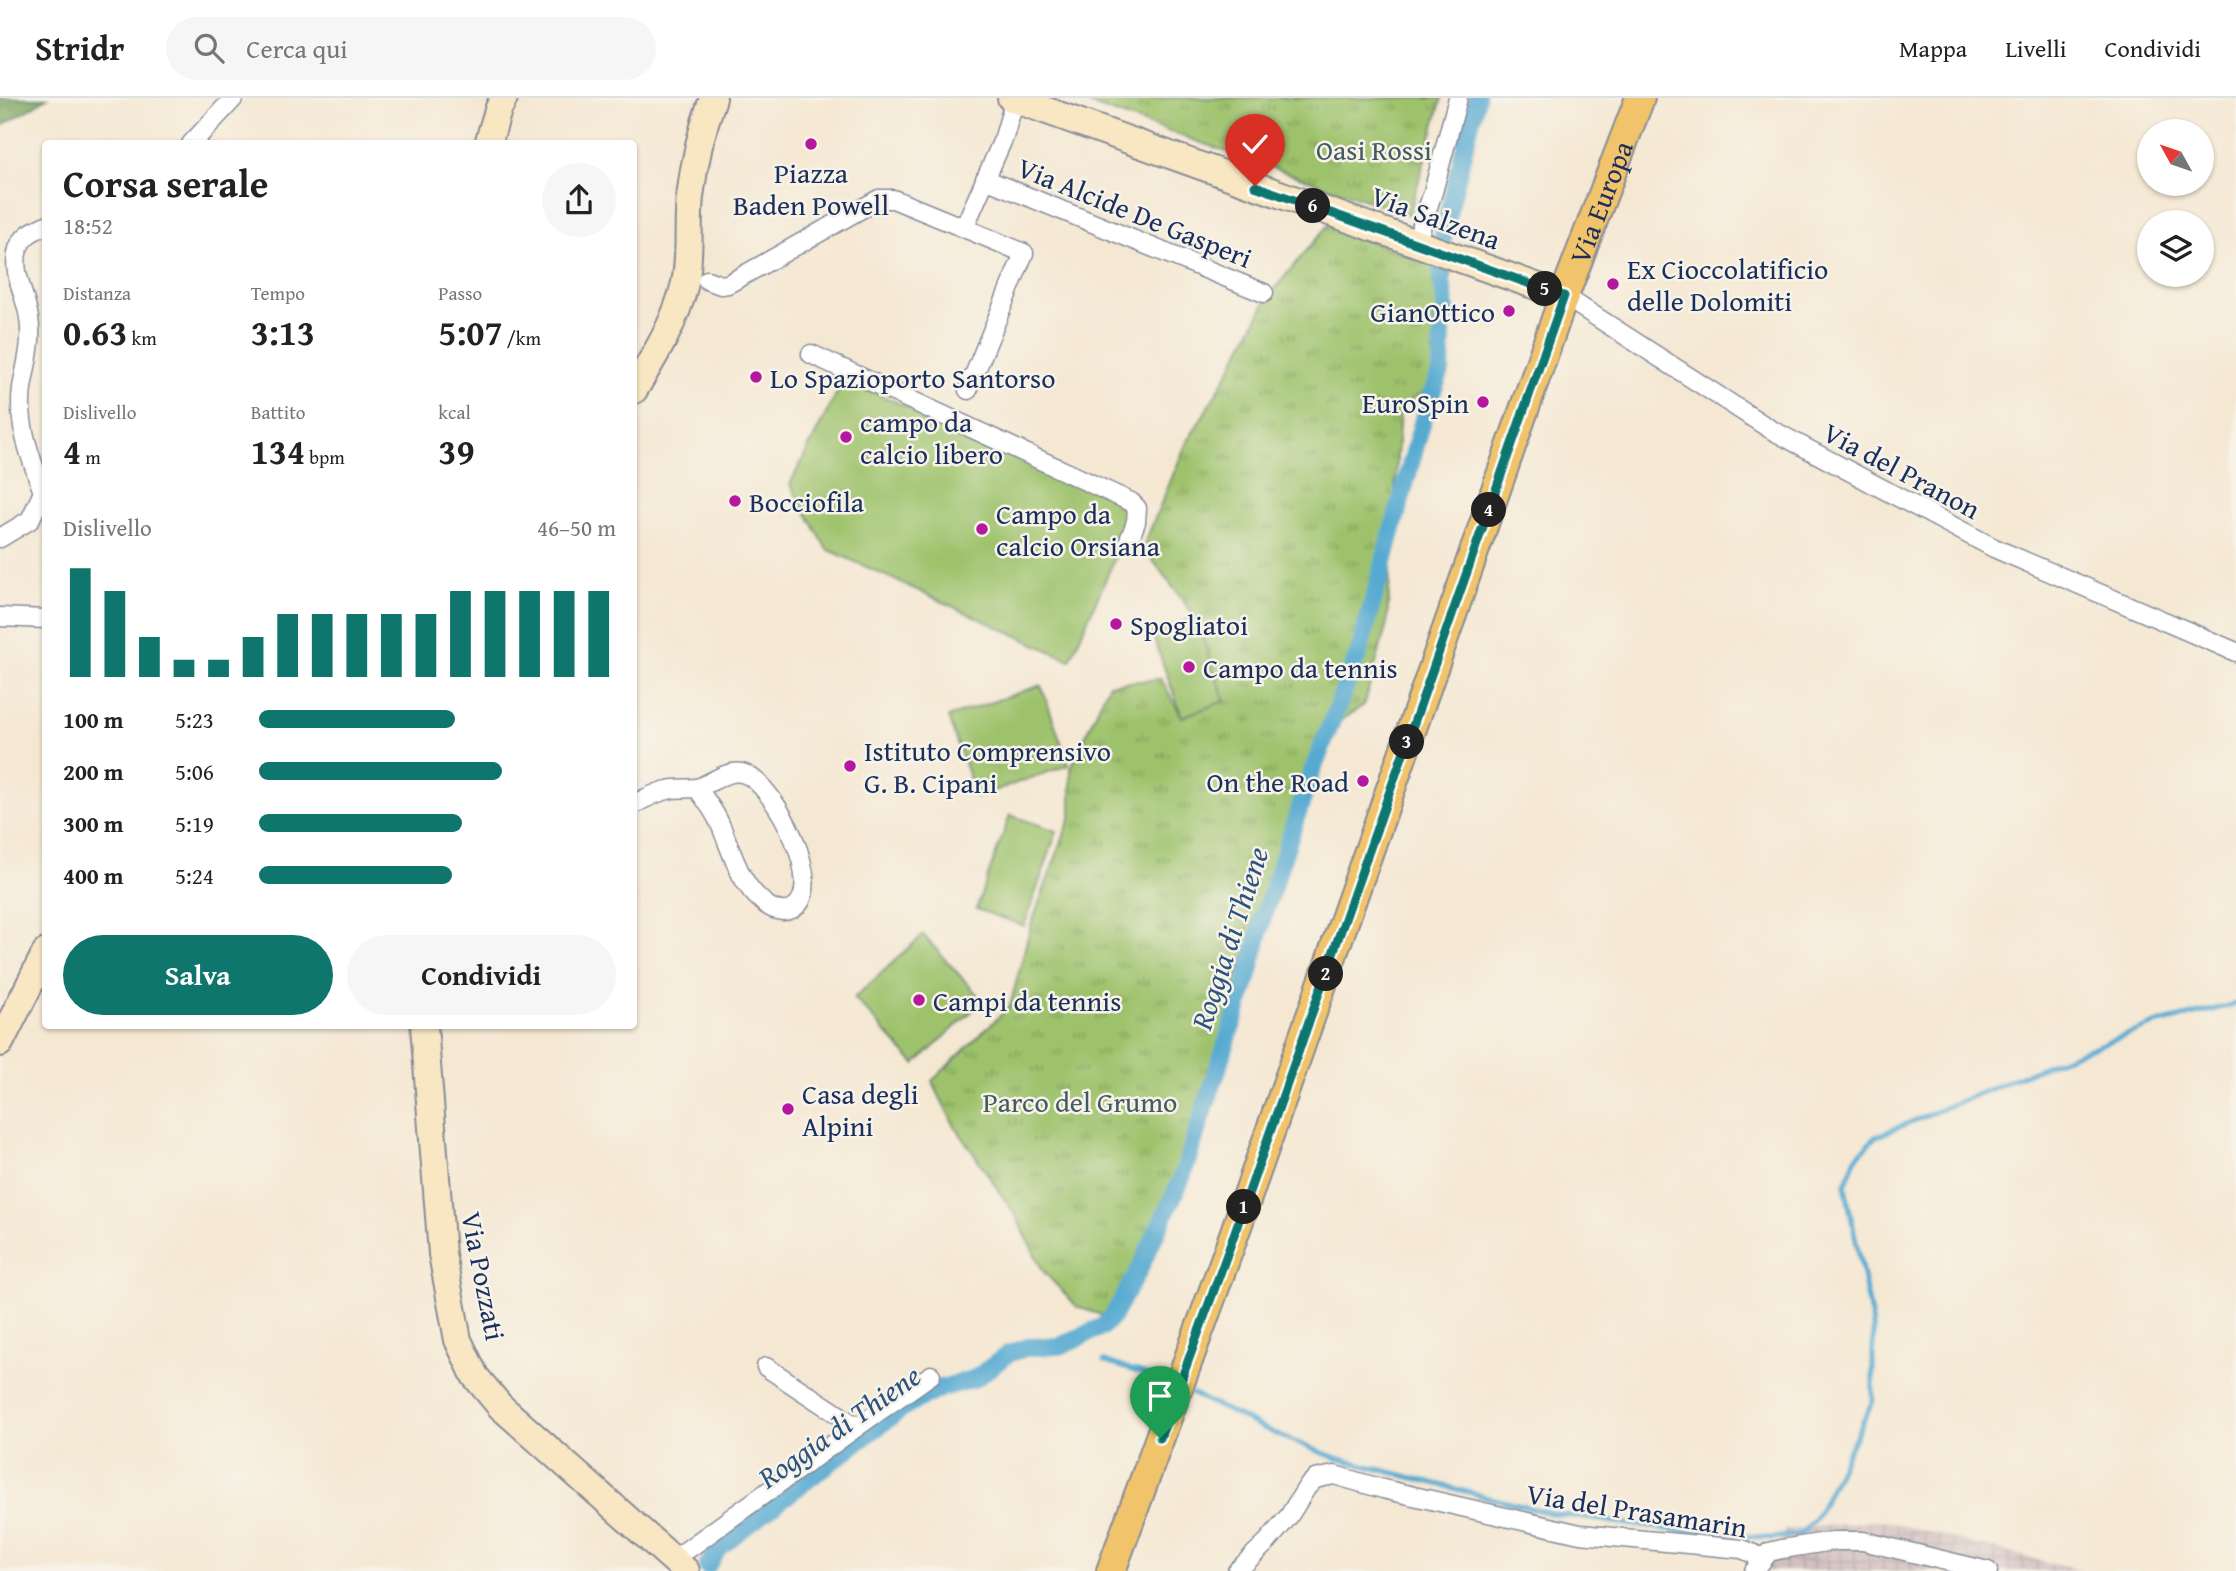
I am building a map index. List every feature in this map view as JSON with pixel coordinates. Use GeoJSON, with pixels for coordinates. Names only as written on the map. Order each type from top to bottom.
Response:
{"type":"FeatureCollection","features":[{"type":"Feature","properties":{"kind":"main road","name":"Via Europa"},"geometry":{"type":"LineString","coordinates":[[1111,1571],[1230,1246],[1564,296],[1640,98]]}},
{"type":"Feature","properties":{"kind":"street"},"geometry":{"type":"LineString","coordinates":[[195,140],[234,98]]}},
{"type":"Feature","properties":{"kind":"street"},"geometry":{"type":"LineString","coordinates":[[489,140],[504,98]]}},
{"type":"Feature","properties":{"kind":"street"},"geometry":{"type":"LineString","coordinates":[[637,385],[655,356],[679,304],[687,272],[690,199],[699,136],[713,98]]}},
{"type":"Feature","properties":{"kind":"street"},"geometry":{"type":"LineString","coordinates":[[1422,246],[1458,98]]}},
{"type":"Feature","properties":{"kind":"street"},"geometry":{"type":"LineString","coordinates":[[964,228],[1004,136],[1013,99]]}},
{"type":"Feature","properties":{"kind":"street","name":"Via Salzena"},"geometry":{"type":"LineString","coordinates":[[1013,99],[1564,296]]}},
{"type":"Feature","properties":{"kind":"street","name":"Via Alcide De Gasperi"},"geometry":{"type":"LineString","coordinates":[[985,179],[1264,293]]}},
{"type":"Feature","properties":{"kind":"street"},"geometry":{"type":"LineString","coordinates":[[707,280],[721,285],[728,284],[879,199],[893,200],[1024,253],[968,390]]}},
{"type":"Feature","properties":{"kind":"street"},"geometry":{"type":"LineString","coordinates":[[42,227],[27,234],[18,250],[18,275],[30,319],[30,356],[22,388],[21,427],[42,481]]}},
{"type":"Feature","properties":{"kind":"street","name":"Via del Pranon"},"geometry":{"type":"LineString","coordinates":[[1564,296],[1770,429],[1994,548],[2236,652]]}},
{"type":"Feature","properties":{"kind":"street"},"geometry":{"type":"LineString","coordinates":[[811,354],[1131,502],[1137,508],[1136,522],[1128,543]]}},
{"type":"Feature","properties":{"kind":"street"},"geometry":{"type":"LineString","coordinates":[[0,538],[30,520],[42,494]]}},
{"type":"Feature","properties":{"kind":"street"},"geometry":{"type":"LineString","coordinates":[[0,617],[42,619]]}},
{"type":"Feature","properties":{"kind":"street"},"geometry":{"type":"LineString","coordinates":[[637,803],[667,790],[696,788],[732,773],[744,774],[764,788],[785,820],[803,865],[806,890],[797,906],[788,911],[779,911],[765,905],[754,894],[728,848],[720,824],[696,788]]}},
{"type":"Feature","properties":{"kind":"street"},"geometry":{"type":"LineString","coordinates":[[0,1043],[42,960]]}},
{"type":"Feature","properties":{"kind":"street","name":"Via Pozzati"},"geometry":{"type":"LineString","coordinates":[[424,1029],[442,1254],[458,1340],[475,1376],[500,1406],[680,1566]]}},
{"type":"Feature","properties":{"kind":"street"},"geometry":{"type":"LineString","coordinates":[[766,1367],[857,1427]]}},
{"type":"Feature","properties":{"kind":"street"},"geometry":{"type":"LineString","coordinates":[[680,1566],[857,1427],[931,1375]]}},
{"type":"Feature","properties":{"kind":"street","name":"Via del Prasamarin"},"geometry":{"type":"LineString","coordinates":[[1237,1571],[1268,1541],[1315,1479],[1334,1475],[1383,1489],[1580,1534],[1742,1549],[1759,1564],[1769,1552],[1782,1549],[1833,1541],[1863,1541],[1988,1571]]}},
{"type":"Feature","properties":{"kind":"shaded area"},"geometry":{"type":"Polygon","coordinates":[[[1881,1520],[2081,1571],[1766,1571],[1785,1530],[1881,1520]]]}},
{"type":"Feature","properties":{"kind":"green space"},"geometry":{"type":"Polygon","coordinates":[[[0,98],[47,98],[0,127],[0,98]]]}},
{"type":"Feature","properties":{"kind":"green space","name":"Oasi Rossi"},"geometry":{"type":"Polygon","coordinates":[[[1072,98],[1442,98],[1409,215],[1072,98]]]}},
{"type":"Feature","properties":{"kind":"green space","name":"Parco del Grumo"},"geometry":{"type":"Polygon","coordinates":[[[1328,225],[1452,272],[1438,328],[1434,385],[1400,407],[1387,624],[1364,705],[1323,733],[1235,984],[1243,1001],[1198,1102],[1191,1144],[1152,1239],[1119,1305],[1108,1317],[1077,1307],[1043,1271],[1016,1216],[953,1123],[932,1081],[1010,1006],[1031,925],[1071,816],[1071,768],[1109,684],[1161,679],[1182,717],[1225,701],[1195,617],[1143,547],[1186,444],[1226,377],[1270,294],[1328,225]]]}},
{"type":"Feature","properties":{"kind":"green space","name":"Campo da calcio Orsiana"},"geometry":{"type":"Polygon","coordinates":[[[844,379],[1137,508],[1070,660],[827,549],[790,484],[844,379]]]}},
{"type":"Feature","properties":{"kind":"green space","name":"Campo da tennis"},"geometry":{"type":"Polygon","coordinates":[[[1195,617],[1226,701],[1182,717],[1152,633],[1195,617]]]}},
{"type":"Feature","properties":{"kind":"green space"},"geometry":{"type":"Polygon","coordinates":[[[1041,685],[1069,765],[976,797],[948,717],[1041,685]]]}},
{"type":"Feature","properties":{"kind":"green space"},"geometry":{"type":"Polygon","coordinates":[[[1010,815],[1057,831],[1024,926],[976,909],[1010,815]]]}},
{"type":"Feature","properties":{"kind":"green space","name":"Campi da tennis"},"geometry":{"type":"Polygon","coordinates":[[[923,935],[983,1001],[915,1064],[854,998],[923,935]]]}},
{"type":"Feature","properties":{"kind":"waterway","name":"Roggia di Thiene"},"geometry":{"type":"LineString","coordinates":[[707,1566],[719,1548],[737,1533],[907,1405],[942,1388],[976,1378],[1008,1354],[1028,1347],[1060,1346],[1102,1327],[1112,1317],[1139,1270],[1181,1180],[1249,975],[1264,914],[1310,777],[1359,652],[1427,405],[1441,371],[1442,324],[1446,309],[1441,275],[1443,234],[1477,98]]}},
{"type":"Feature","properties":{"kind":"waterway"},"geometry":{"type":"LineString","coordinates":[[1192,1394],[1280,1436],[1336,1458],[1550,1513],[1672,1530],[1772,1538],[1801,1534],[1816,1517],[1873,1401],[1873,1325],[1845,1186],[1855,1159],[1875,1137],[2054,1062],[2155,1024],[2236,1004]]}},
{"type":"Feature","properties":{"kind":"waterway"},"geometry":{"type":"LineString","coordinates":[[1104,1361],[1165,1381]]}},
{"type":"Feature","properties":{"kind":"place","name":"Piazza Baden Powell"},"geometry":{"type":"Point","coordinates":[811,144]}},
{"type":"Feature","properties":{"kind":"place","name":"Ex Cioccolatificio delle Dolomiti"},"geometry":{"type":"Point","coordinates":[1613,284]}},
{"type":"Feature","properties":{"kind":"place","name":"GianOttico"},"geometry":{"type":"Point","coordinates":[1509,311]}},
{"type":"Feature","properties":{"kind":"place","name":"Lo Spazioporto Santorso"},"geometry":{"type":"Point","coordinates":[756,377]}},
{"type":"Feature","properties":{"kind":"place","name":"EuroSpin"},"geometry":{"type":"Point","coordinates":[1483,402]}},
{"type":"Feature","properties":{"kind":"place","name":"campo da calcio libero"},"geometry":{"type":"Point","coordinates":[846,437]}},
{"type":"Feature","properties":{"kind":"place","name":"Bocciofila"},"geometry":{"type":"Point","coordinates":[735,501]}},
{"type":"Feature","properties":{"kind":"place","name":"Campo da calcio Orsiana"},"geometry":{"type":"Point","coordinates":[982,529]}},
{"type":"Feature","properties":{"kind":"place","name":"Spogliatoi"},"geometry":{"type":"Point","coordinates":[1116,624]}},
{"type":"Feature","properties":{"kind":"place","name":"Campo da tennis"},"geometry":{"type":"Point","coordinates":[1189,667]}},
{"type":"Feature","properties":{"kind":"place","name":"Istituto Comprensivo G. B. Cipani"},"geometry":{"type":"Point","coordinates":[850,766]}},
{"type":"Feature","properties":{"kind":"place","name":"On the Road"},"geometry":{"type":"Point","coordinates":[1363,781]}},
{"type":"Feature","properties":{"kind":"place","name":"Campi da tennis"},"geometry":{"type":"Point","coordinates":[919,1000]}},
{"type":"Feature","properties":{"kind":"place","name":"Casa degli Alpini"},"geometry":{"type":"Point","coordinates":[788,1109]}},
{"type":"Feature","properties":{"kind":"route"},"geometry":{"type":"LineString","coordinates":[[1160,1438],[1564,296],[1255,186]]}}]}
